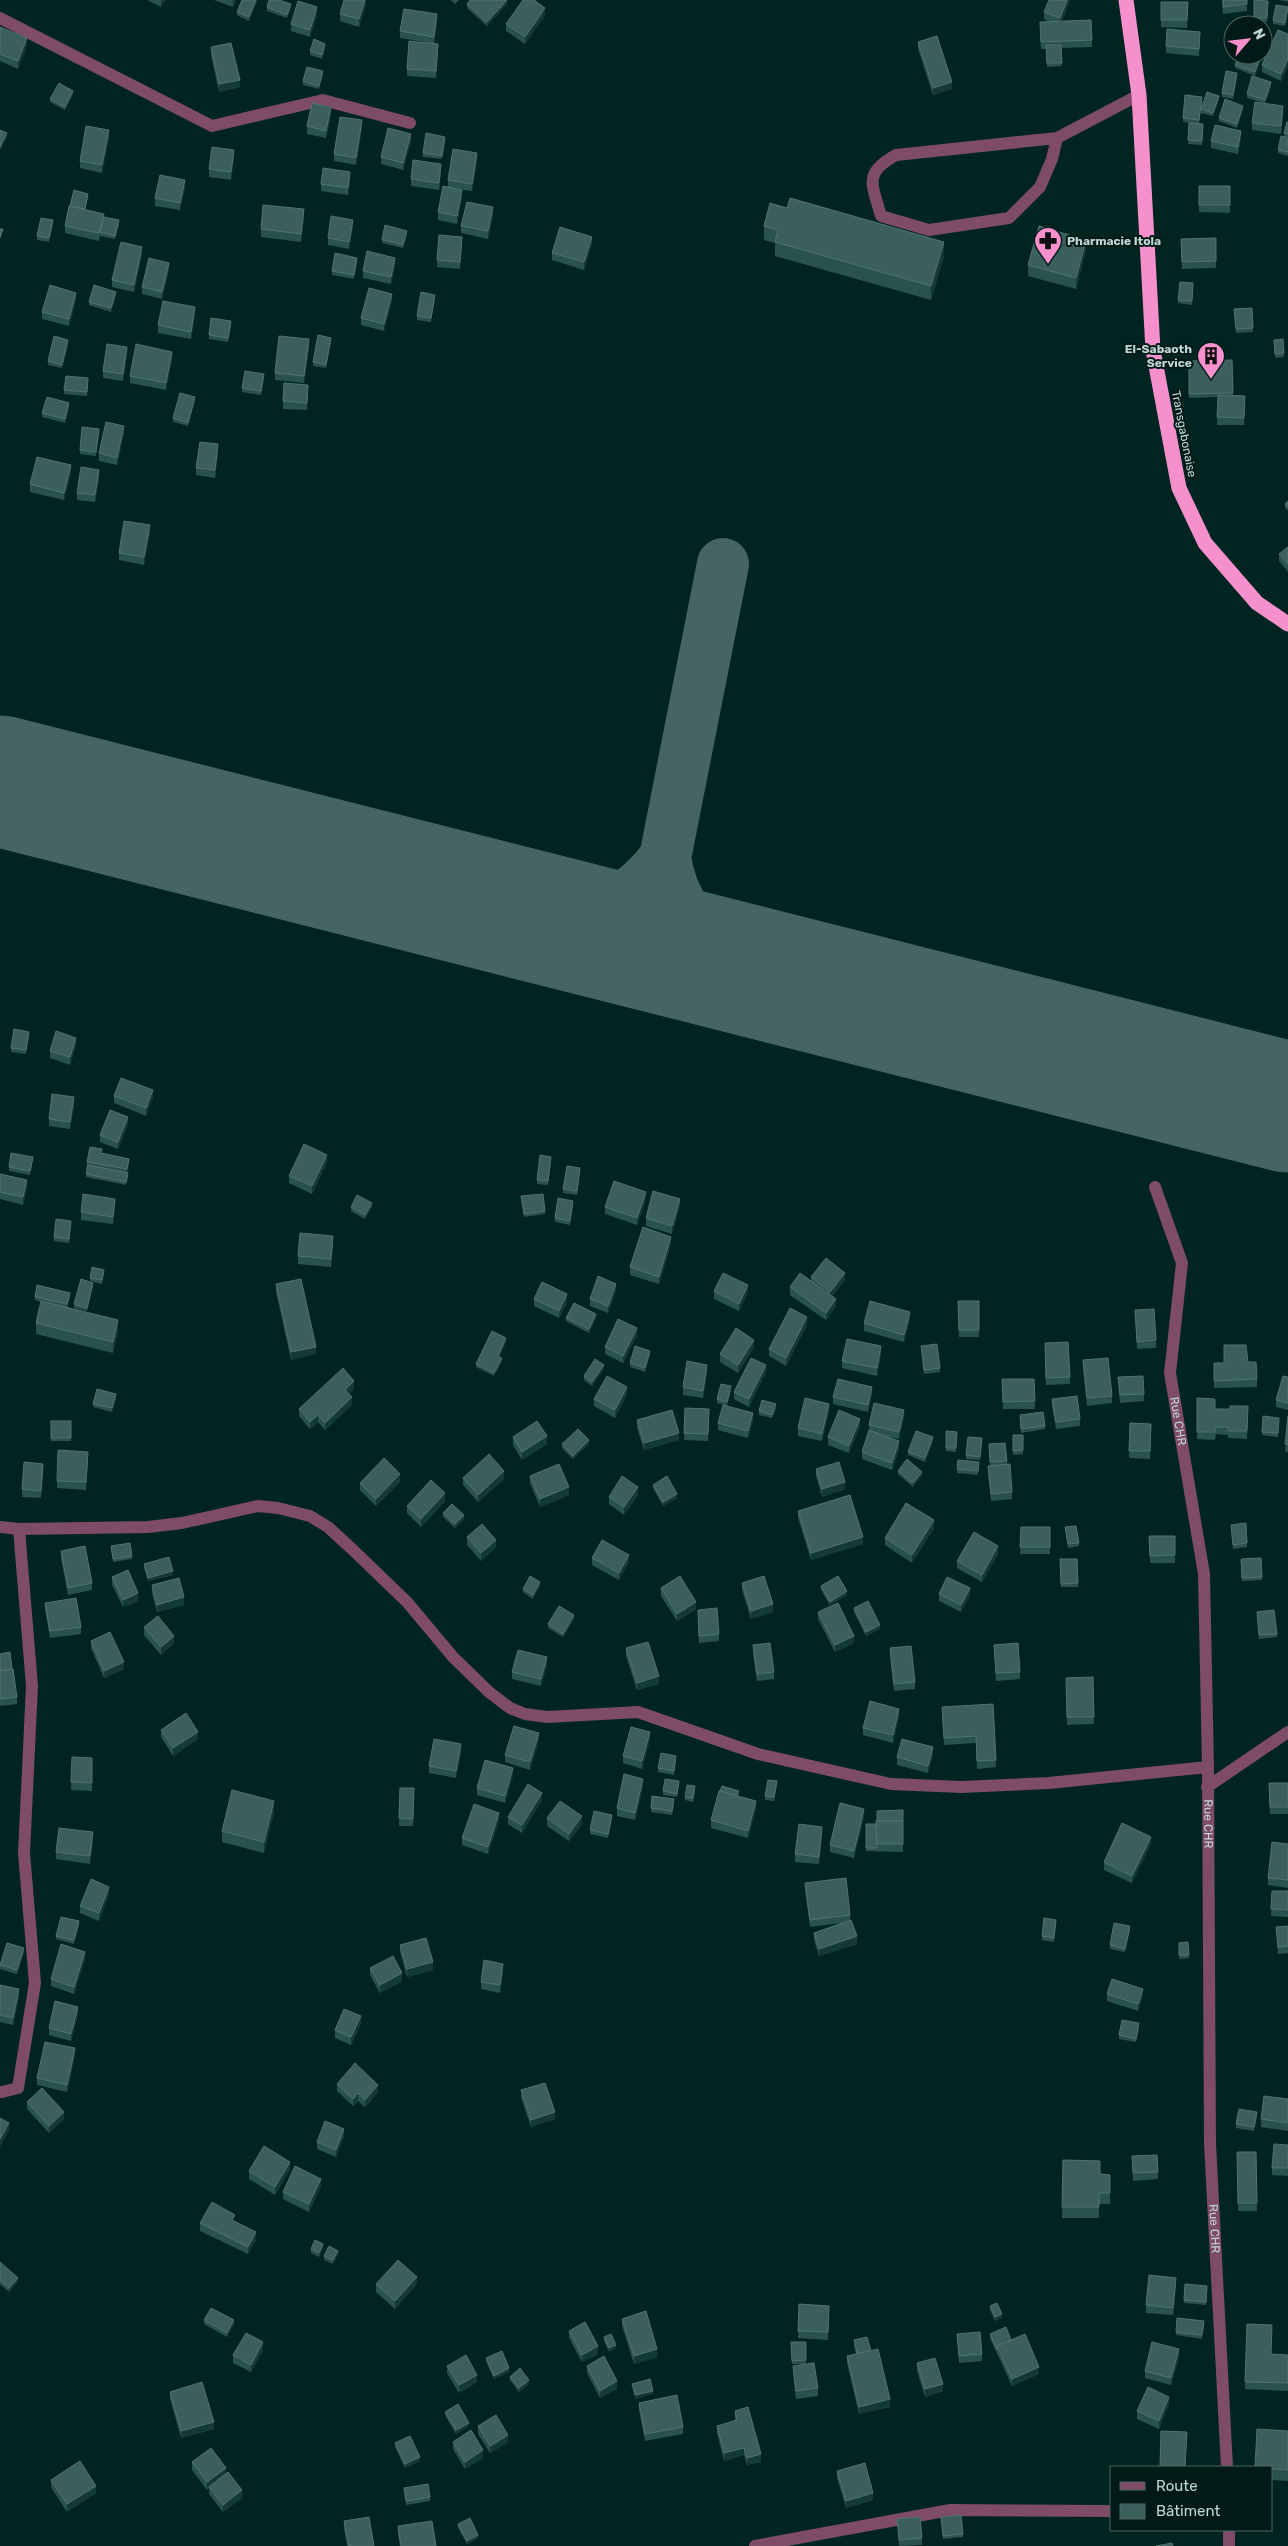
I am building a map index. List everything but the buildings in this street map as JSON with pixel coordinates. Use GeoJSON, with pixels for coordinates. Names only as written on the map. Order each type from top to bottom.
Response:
{"type":"FeatureCollection","features":[{"type":"Feature","properties":{"kind":"highway","name":"Transgabonaise"},"geometry":{"type":"LineString","coordinates":[[1126,0],[1139,95],[1153,350],[1179,488],[1205,543],[1257,603],[1288,624]]}},
{"type":"Feature","properties":{"kind":"street"},"geometry":{"type":"LineString","coordinates":[[0,18],[212,126],[323,100],[410,123]]}},
{"type":"Feature","properties":{"kind":"street"},"geometry":{"type":"LineString","coordinates":[[1057,138],[1052,159],[1040,187],[1009,218],[929,230],[880,216],[871,182],[879,164],[896,155],[1057,138],[1139,95]]}},
{"type":"Feature","properties":{"kind":"street","name":"Rue CHR"},"geometry":{"type":"LineString","coordinates":[[1154,1187],[1182,1263],[1170,1373],[1204,1574],[1208,1767],[1210,2144],[1227,2466]]}},
{"type":"Feature","properties":{"kind":"street"},"geometry":{"type":"LineString","coordinates":[[0,1527],[19,1529],[148,1527],[182,1523],[258,1506],[278,1508],[310,1516],[328,1527],[407,1602],[453,1657],[489,1692],[510,1708],[525,1714],[547,1717],[638,1712],[758,1754],[891,1784],[961,1787],[1049,1783],[1208,1767]]}},
{"type":"Feature","properties":{"kind":"street"},"geometry":{"type":"LineString","coordinates":[[2,2092],[18,2088],[35,1983],[24,1852],[32,1686],[19,1529]]}},
{"type":"Feature","properties":{"kind":"street"},"geometry":{"type":"LineString","coordinates":[[1208,1787],[1288,1732]]}},
{"type":"Feature","properties":{"kind":"street"},"geometry":{"type":"LineString","coordinates":[[755,2546],[950,2510],[1110,2512]]}},
{"type":"Feature","properties":{"kind":"street"},"geometry":{"type":"LineString","coordinates":[[1229,2531],[1230,2546]]}},
{"type":"Feature","properties":{"kind":"taxiway"},"geometry":{"type":"LineString","coordinates":[[723,564],[665,858],[674,892],[681,906],[700,932],[736,968]]}},
{"type":"Feature","properties":{"kind":"taxiway"},"geometry":{"type":"LineString","coordinates":[[550,920],[601,907],[627,895],[652,874],[665,858]]}},
{"type":"Feature","properties":{"kind":"runway"},"geometry":{"type":"LineString","coordinates":[[0,781],[1288,1107]]}},
{"type":"Feature","properties":{"kind":"place","name":"Pharmacie Itola"},"geometry":{"type":"Point","coordinates":[1048,265]}},
{"type":"Feature","properties":{"kind":"place","name":"El-Sabaoth Service"},"geometry":{"type":"Point","coordinates":[1211,380]}}]}
